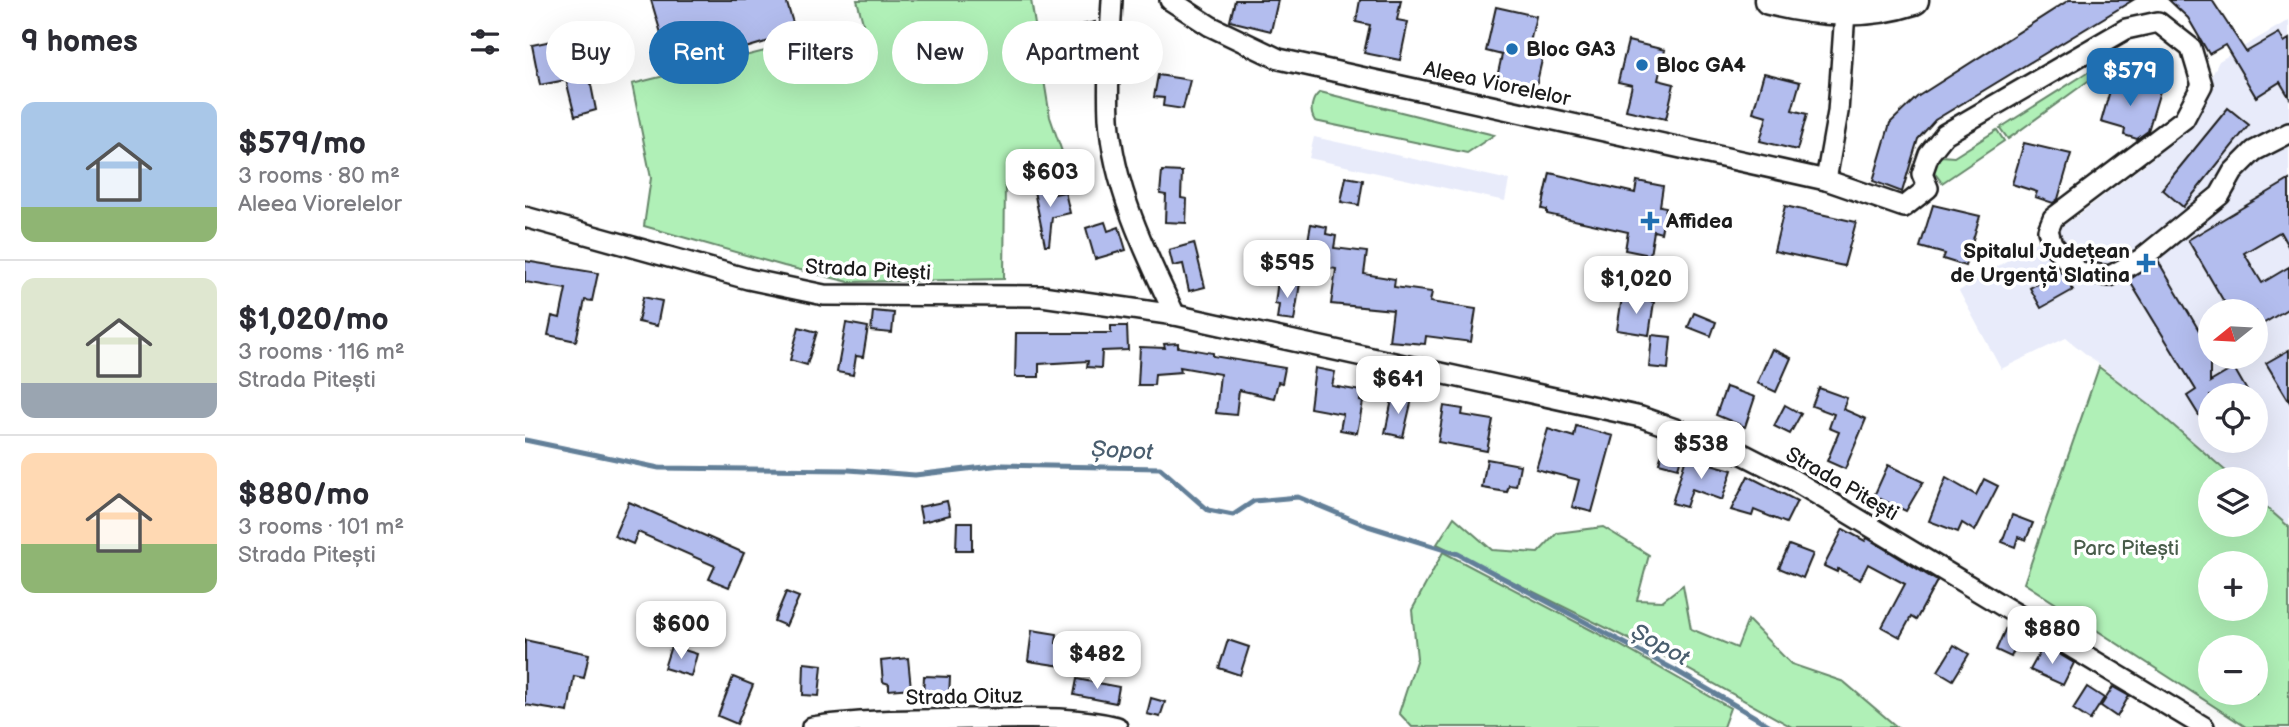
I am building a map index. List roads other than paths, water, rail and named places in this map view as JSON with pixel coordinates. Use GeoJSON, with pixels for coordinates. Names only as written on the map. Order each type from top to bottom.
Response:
{"type":"FeatureCollection","features":[{"type":"Feature","properties":{"kind":"street"},"geometry":{"type":"LineString","coordinates":[[1112,0],[1109,119],[1115,159],[1136,226],[1175,315]]}},
{"type":"Feature","properties":{"kind":"street","name":"Aleea Viorelelor"},"geometry":{"type":"LineString","coordinates":[[1170,0],[1210,26],[1279,59],[1826,180],[1904,207],[1928,188],[1921,174],[1929,153],[1945,134],[2126,29],[2158,22],[2191,48],[2202,85],[2184,119],[2053,218],[2047,230],[2052,244],[2078,272],[2110,276],[2141,259],[2220,195],[2233,172],[2253,151],[2289,133]]}},
{"type":"Feature","properties":{"kind":"street"},"geometry":{"type":"LineString","coordinates":[[1769,0],[1845,12],[1869,11],[1915,0]]}},
{"type":"Feature","properties":{"kind":"street"},"geometry":{"type":"LineString","coordinates":[[1826,180],[1838,112],[1845,12]]}},
{"type":"Feature","properties":{"kind":"street","name":"Strada Pitești"},"geometry":{"type":"LineString","coordinates":[[525,217],[748,279],[824,295],[1042,296],[1175,315],[1565,398],[1641,417],[1710,440],[1790,478],[2204,727]]}},
{"type":"Feature","properties":{"kind":"street","name":"Strada Oituz"},"geometry":{"type":"LineString","coordinates":[[812,727],[856,721],[1034,719],[1094,721],[1117,727]]}},
{"type":"Feature","properties":{"kind":"waterway","name":"Șopot"},"geometry":{"type":"LineString","coordinates":[[525,440],[659,468],[849,470],[915,475],[1001,465],[1160,468],[1208,510],[1233,515],[1254,501],[1298,497],[1368,526],[1458,554],[1673,669],[1772,727]]}},
{"type":"Feature","properties":{"kind":"place","name":"Bloc GA3"},"geometry":{"type":"Point","coordinates":[1512,49]}},
{"type":"Feature","properties":{"kind":"place","name":"Bloc GA4"},"geometry":{"type":"Point","coordinates":[1642,65]}},
{"type":"Feature","properties":{"kind":"place","name":"Affidea"},"geometry":{"type":"Point","coordinates":[1650,221]}},
{"type":"Feature","properties":{"kind":"place","name":"Spitalul Județean de Urgență Slatina"},"geometry":{"type":"Point","coordinates":[2146,263]}},
{"type":"Feature","properties":{"kind":"park label","name":"Parc Pitești"},"geometry":{"type":"Point","coordinates":[2126,548]}}]}
